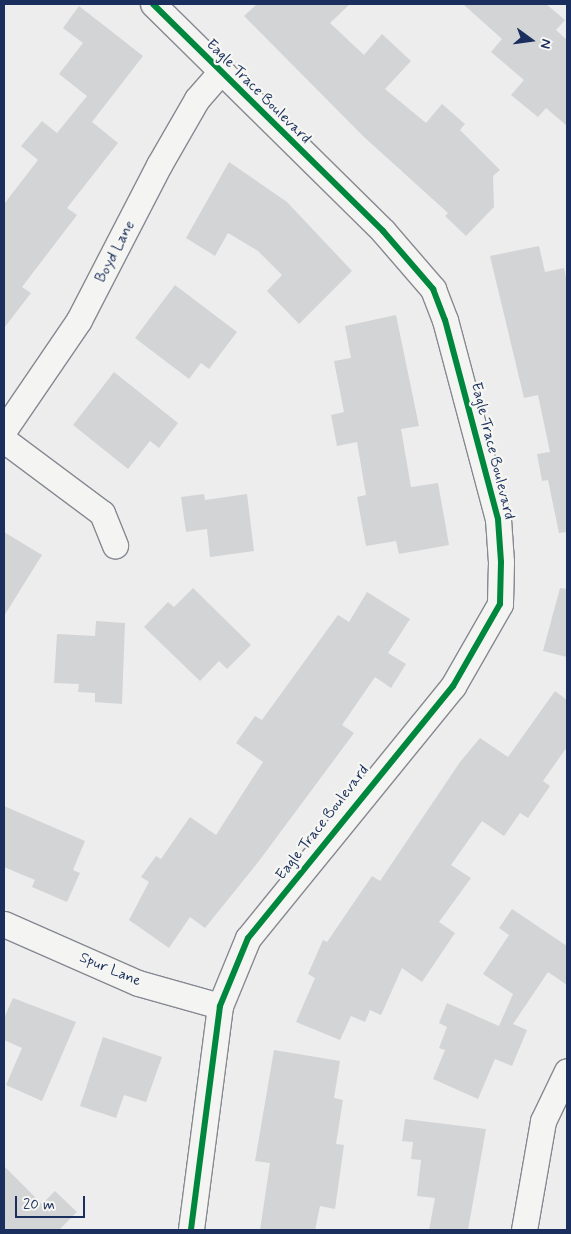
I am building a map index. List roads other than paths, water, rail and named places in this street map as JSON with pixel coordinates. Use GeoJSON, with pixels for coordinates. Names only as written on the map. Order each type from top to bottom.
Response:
{"type":"FeatureCollection","features":[{"type":"Feature","properties":{"kind":"street","name":"Eagle Trace Boulevard"},"geometry":{"type":"LineString","coordinates":[[152,4],[383,231],[432,289],[446,320],[498,519],[501,562],[500,604],[484,637],[453,686],[248,938],[220,1006],[191,1230]]}},
{"type":"Feature","properties":{"kind":"street","name":"Boyd Lane"},"geometry":{"type":"LineString","coordinates":[[4,430],[79,320],[168,148],[197,99],[221,71]]}},
{"type":"Feature","properties":{"kind":"street"},"geometry":{"type":"LineString","coordinates":[[4,440],[102,513],[115,545]]}},
{"type":"Feature","properties":{"kind":"street","name":"Spur Lane"},"geometry":{"type":"LineString","coordinates":[[4,924],[138,983],[220,1006]]}},
{"type":"Feature","properties":{"kind":"street"},"geometry":{"type":"LineString","coordinates":[[524,1230],[543,1120],[567,1071]]}}]}
